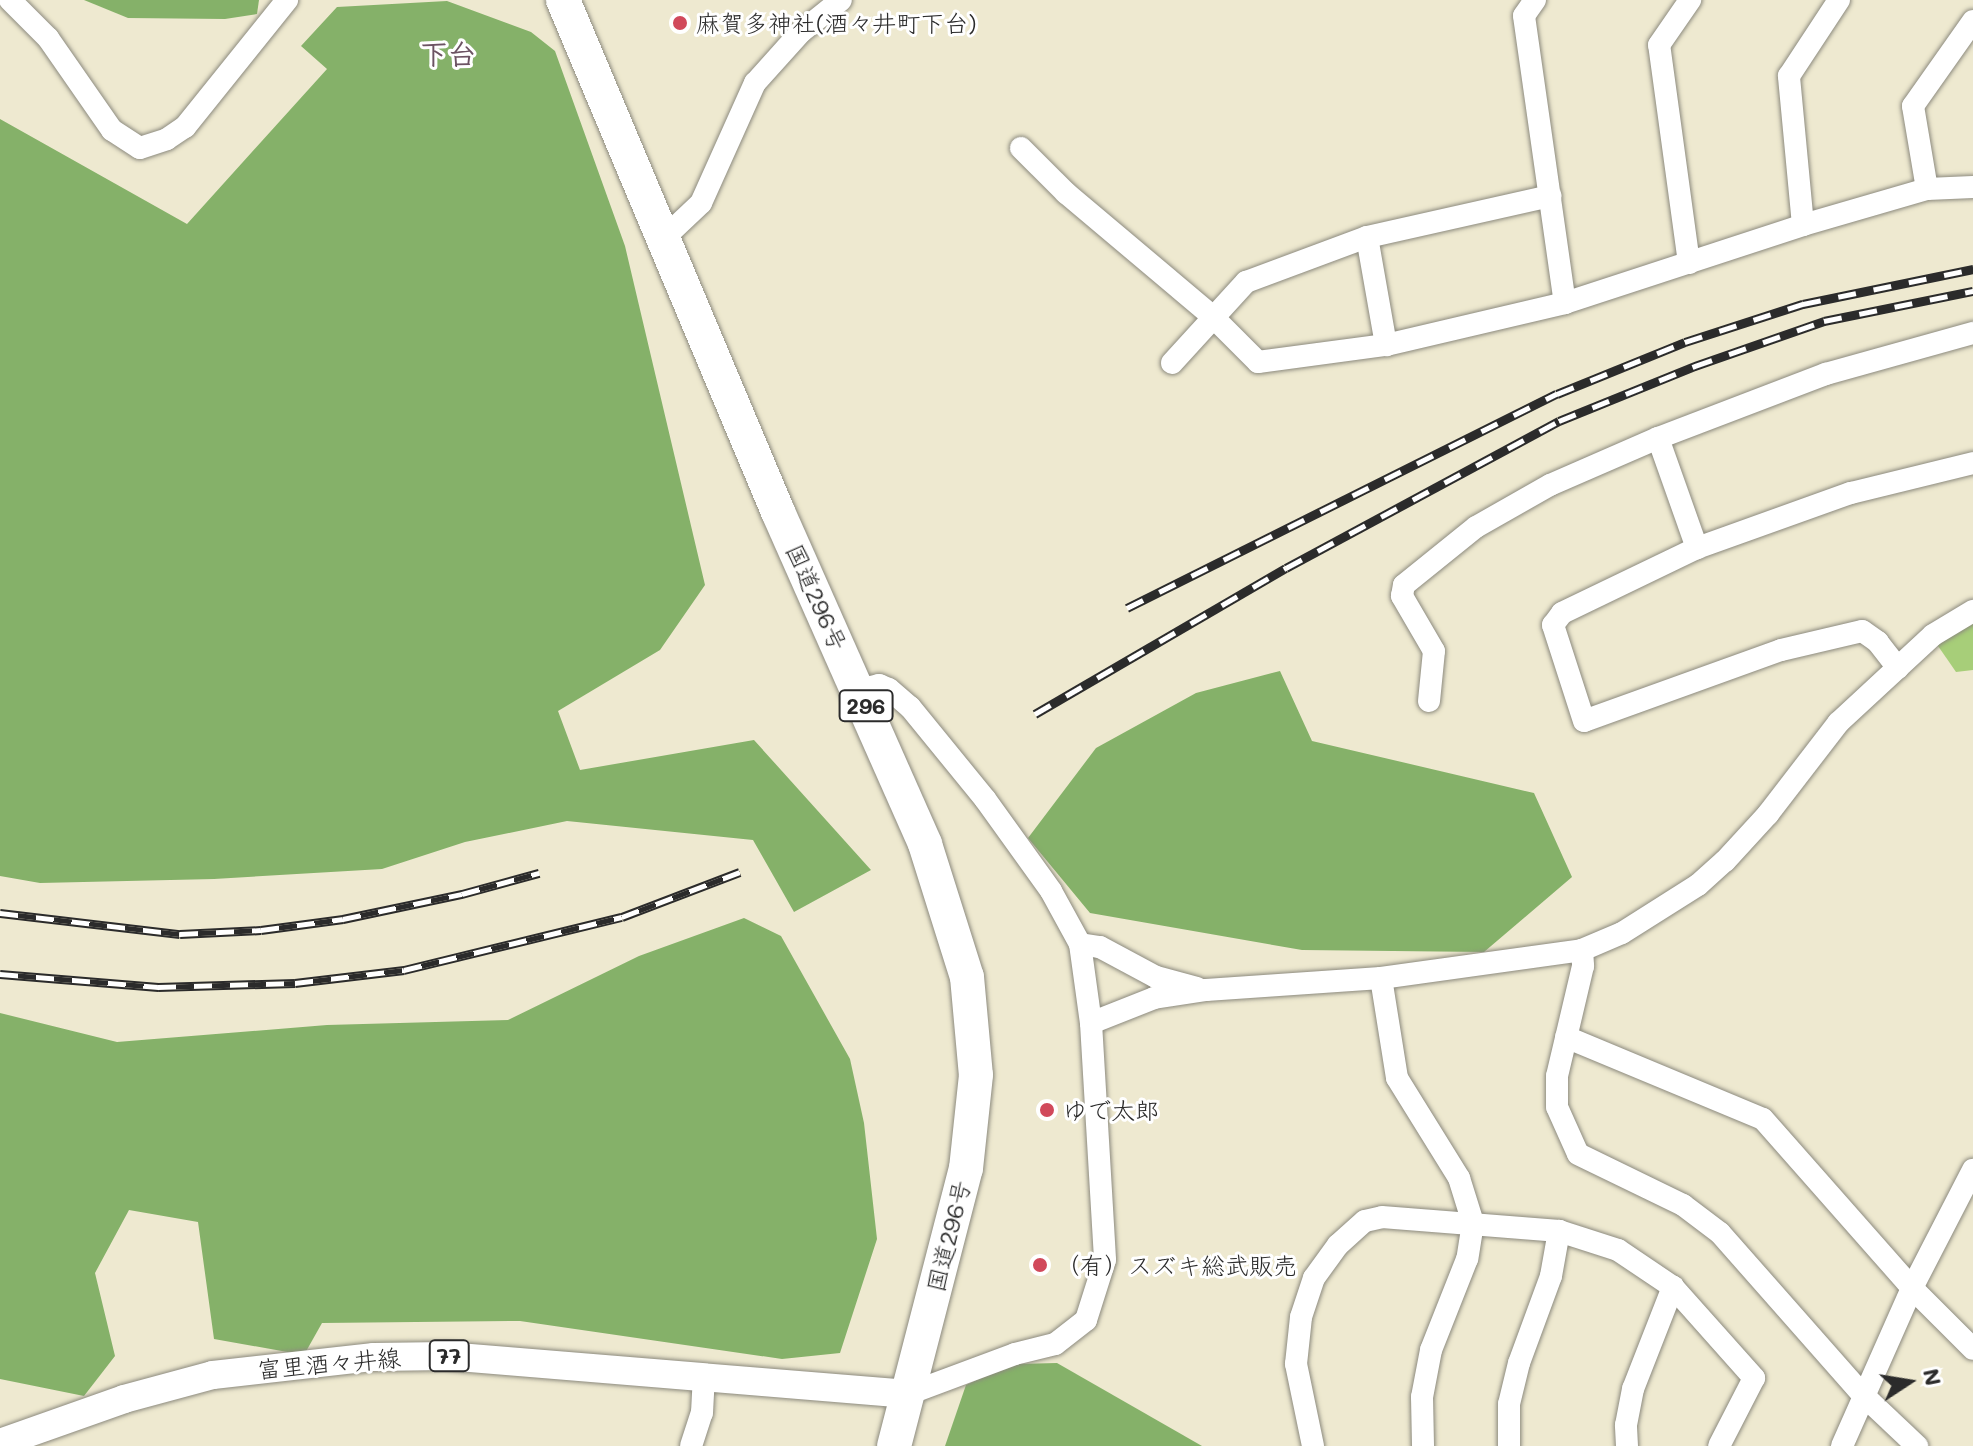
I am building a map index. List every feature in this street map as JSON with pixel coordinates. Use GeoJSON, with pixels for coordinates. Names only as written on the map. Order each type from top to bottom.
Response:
{"type":"FeatureCollection","features":[{"type":"Feature","properties":{"kind":"highway","name":"国道296号"},"geometry":{"type":"LineString","coordinates":[[563,0],[778,512],[925,844],[950,915],[967,977],[974,1025],[976,1075],[966,1168],[894,1446]]}},
{"type":"Feature","properties":{"kind":"main road","name":"富里酒々井線"},"geometry":{"type":"LineString","coordinates":[[0,1443],[124,1399],[213,1375],[329,1360],[446,1356],[908,1394]]}},
{"type":"Feature","properties":{"kind":"street"},"geometry":{"type":"LineString","coordinates":[[10,0],[48,38],[112,130],[140,148],[167,139],[185,127],[287,0]]}},
{"type":"Feature","properties":{"kind":"street"},"geometry":{"type":"LineString","coordinates":[[664,238],[701,203],[755,83],[801,32],[841,0]]}},
{"type":"Feature","properties":{"kind":"street"},"geometry":{"type":"LineString","coordinates":[[1535,0],[1524,16],[1565,303]]}},
{"type":"Feature","properties":{"kind":"street"},"geometry":{"type":"LineString","coordinates":[[1689,263],[1659,45],[1690,0]]}},
{"type":"Feature","properties":{"kind":"street"},"geometry":{"type":"LineString","coordinates":[[1803,225],[1789,76],[1839,0]]}},
{"type":"Feature","properties":{"kind":"street"},"geometry":{"type":"LineString","coordinates":[[1927,189],[1913,106],[1973,21]]}},
{"type":"Feature","properties":{"kind":"street"},"geometry":{"type":"LineString","coordinates":[[1021,148],[1066,193],[1212,316],[1258,362],[1386,345],[1565,303],[1803,225],[1927,189],[1973,187]]}},
{"type":"Feature","properties":{"kind":"street"},"geometry":{"type":"LineString","coordinates":[[1172,363],[1246,282],[1367,237],[1550,196]]}},
{"type":"Feature","properties":{"kind":"street"},"geometry":{"type":"LineString","coordinates":[[1367,237],[1386,345]]}},
{"type":"Feature","properties":{"kind":"street"},"geometry":{"type":"LineString","coordinates":[[1429,701],[1434,651],[1402,596],[1404,585],[1476,527],[1550,485],[1658,438],[1826,374],[1973,333]]}},
{"type":"Feature","properties":{"kind":"street"},"geometry":{"type":"LineString","coordinates":[[1658,438],[1697,548]]}},
{"type":"Feature","properties":{"kind":"street"},"geometry":{"type":"LineString","coordinates":[[1898,668],[1878,642],[1862,631],[1781,650],[1584,721],[1553,625],[1562,613],[1697,548],[1851,493],[1973,463]]}},
{"type":"Feature","properties":{"kind":"street"},"geometry":{"type":"LineString","coordinates":[[1091,1023],[1135,1003],[1206,990],[1381,978],[1582,950],[1622,933],[1698,885],[1768,814],[1838,723],[1933,635],[1973,611]]}},
{"type":"Feature","properties":{"kind":"street"},"geometry":{"type":"LineString","coordinates":[[859,690],[879,685],[889,689],[910,707],[1010,833],[1066,914],[1080,944],[1091,1023],[1105,1260],[1086,1320],[1055,1344],[1015,1354],[908,1394]]}},
{"type":"Feature","properties":{"kind":"street"},"geometry":{"type":"LineString","coordinates":[[1080,944],[1100,947],[1156,977],[1206,990]]}},
{"type":"Feature","properties":{"kind":"street"},"geometry":{"type":"LineString","coordinates":[[1582,950],[1583,966],[1557,1076],[1557,1107],[1578,1154],[1683,1205],[1720,1233],[1862,1394],[1917,1446]]}},
{"type":"Feature","properties":{"kind":"street"},"geometry":{"type":"LineString","coordinates":[[1381,978],[1397,1078],[1459,1178],[1473,1223],[1467,1259],[1431,1350],[1422,1397],[1423,1446]]}},
{"type":"Feature","properties":{"kind":"street"},"geometry":{"type":"LineString","coordinates":[[1566,1037],[1763,1119],[1912,1288],[1973,1349]]}},
{"type":"Feature","properties":{"kind":"street"},"geometry":{"type":"LineString","coordinates":[[1842,1446],[1862,1394],[1912,1288],[1971,1180]]}},
{"type":"Feature","properties":{"kind":"street"},"geometry":{"type":"LineString","coordinates":[[1313,1446],[1296,1364],[1301,1317],[1314,1278],[1330,1256],[1365,1221],[1382,1217],[1559,1231],[1618,1250],[1673,1287],[1754,1378],[1719,1446]]}},
{"type":"Feature","properties":{"kind":"street"},"geometry":{"type":"LineString","coordinates":[[1509,1446],[1509,1404],[1519,1363],[1551,1276],[1559,1231]]}},
{"type":"Feature","properties":{"kind":"street"},"geometry":{"type":"LineString","coordinates":[[1627,1446],[1626,1425],[1633,1389],[1673,1287]]}},
{"type":"Feature","properties":{"kind":"street"},"geometry":{"type":"LineString","coordinates":[[691,1446],[702,1413],[704,1375]]}},
{"type":"Feature","properties":{"kind":"green space"},"geometry":{"type":"Polygon","coordinates":[[[84,0],[259,0],[257,14],[225,19],[128,18],[84,0]]]}},
{"type":"Feature","properties":{"kind":"green space"},"geometry":{"type":"Polygon","coordinates":[[[447,1],[531,32],[555,51],[625,246],[705,585],[660,650],[558,711],[580,770],[754,740],[871,870],[794,912],[753,840],[567,821],[465,842],[382,869],[214,879],[40,883],[0,876],[0,119],[187,224],[327,69],[301,46],[337,7],[447,1]]]}},
{"type":"Feature","properties":{"kind":"green space"},"geometry":{"type":"Polygon","coordinates":[[[1973,620],[1973,670],[1956,672],[1936,643],[1973,620]]]}},
{"type":"Feature","properties":{"kind":"green space"},"geometry":{"type":"Polygon","coordinates":[[[1280,671],[1312,741],[1534,793],[1572,877],[1484,952],[1302,950],[1090,913],[1028,838],[1096,748],[1196,693],[1280,671]]]}},
{"type":"Feature","properties":{"kind":"green space"},"geometry":{"type":"Polygon","coordinates":[[[744,918],[781,936],[850,1059],[864,1123],[877,1239],[840,1353],[782,1359],[520,1321],[322,1323],[304,1355],[214,1339],[198,1222],[129,1210],[95,1273],[115,1356],[84,1396],[0,1379],[0,1013],[117,1042],[327,1025],[508,1020],[639,956],[744,918]]]}},
{"type":"Feature","properties":{"kind":"green space"},"geometry":{"type":"Polygon","coordinates":[[[1057,1363],[1202,1446],[945,1446],[966,1385],[1011,1364],[1057,1363]]]}},
{"type":"Feature","properties":{"kind":"railway"},"geometry":{"type":"LineString","coordinates":[[1127,608],[1557,394],[1685,342],[1803,304],[1973,269]]}},
{"type":"Feature","properties":{"kind":"railway"},"geometry":{"type":"LineString","coordinates":[[1035,714],[1286,568],[1559,421],[1695,366],[1824,321],[1973,291]]}},
{"type":"Feature","properties":{"kind":"railway"},"geometry":{"type":"LineString","coordinates":[[0,974],[158,987],[295,983],[404,970],[622,917],[740,872]]}},
{"type":"Feature","properties":{"kind":"railway"},"geometry":{"type":"LineString","coordinates":[[0,913],[180,934],[261,930],[343,919],[462,894],[539,873]]}},
{"type":"Feature","properties":{"kind":"place","name":"麻賀多神社(酒々井町下台)"},"geometry":{"type":"Point","coordinates":[680,23]}},
{"type":"Feature","properties":{"kind":"place","name":"ゆで太郎"},"geometry":{"type":"Point","coordinates":[1047,1110]}},
{"type":"Feature","properties":{"kind":"place","name":"（有）スズキ総武販売"},"geometry":{"type":"Point","coordinates":[1040,1265]}},
{"type":"Feature","properties":{"kind":"district","name":"下台"},"geometry":{"type":"Point","coordinates":[448,53]}}]}
